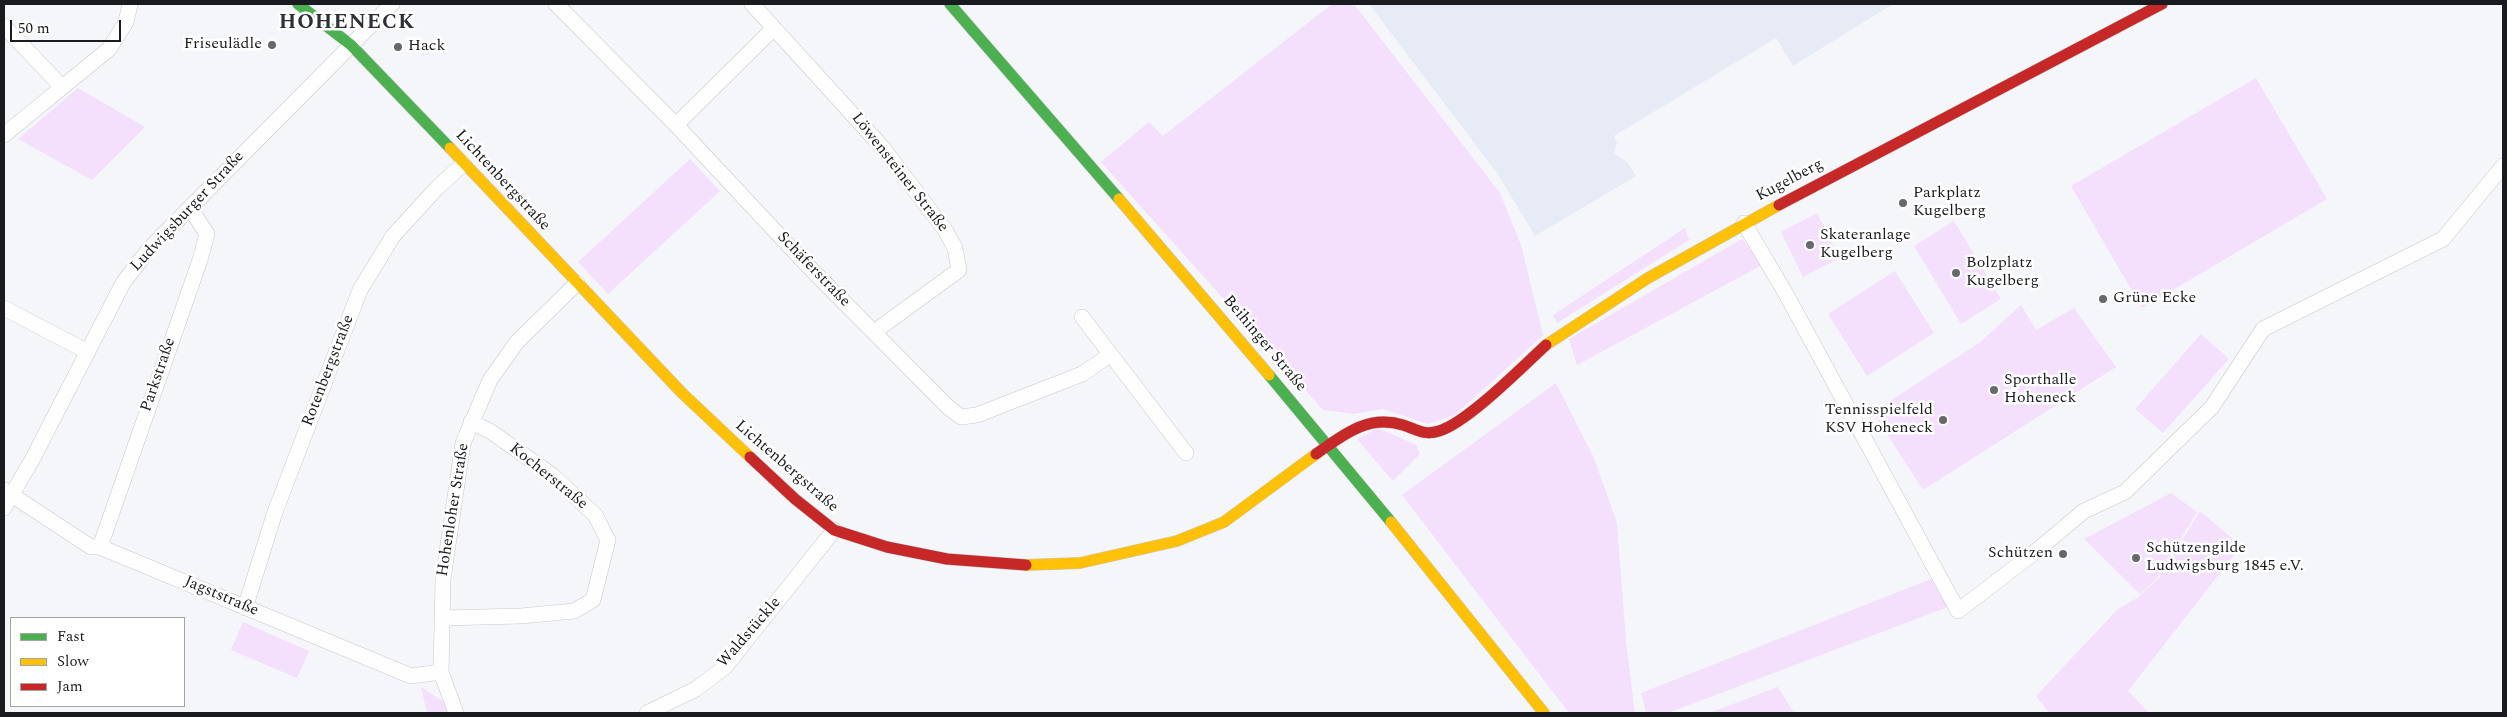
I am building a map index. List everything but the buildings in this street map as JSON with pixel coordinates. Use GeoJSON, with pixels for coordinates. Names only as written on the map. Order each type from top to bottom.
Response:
{"type":"FeatureCollection","features":[{"type":"Feature","properties":{"kind":"street"},"geometry":{"type":"LineString","coordinates":[[4,135],[109,49],[126,22],[130,4]]}},
{"type":"Feature","properties":{"kind":"street","name":"Lichtenbergstraße"},"geometry":{"type":"LineString","coordinates":[[298,4],[351,45],[682,393],[788,493],[834,530],[887,547],[947,559],[1022,565],[1080,563],[1177,541],[1224,522],[1347,432],[1370,422],[1383,420],[1403,424],[1422,433],[1439,433],[1457,424]]}},
{"type":"Feature","properties":{"kind":"street","name":"Ludwigsburger Straße"},"geometry":{"type":"LineString","coordinates":[[6,498],[88,352],[123,283],[150,248],[392,4]]}},
{"type":"Feature","properties":{"kind":"street","name":"Schäferstraße"},"geometry":{"type":"LineString","coordinates":[[556,4],[676,126],[806,264],[949,408],[961,417],[977,415],[1082,374],[1110,355]]}},
{"type":"Feature","properties":{"kind":"street","name":"Löwensteiner Straße"},"geometry":{"type":"LineString","coordinates":[[752,4],[883,148],[945,230],[955,248],[958,270],[874,332]]}},
{"type":"Feature","properties":{"kind":"street","name":"Beihinger Straße"},"geometry":{"type":"LineString","coordinates":[[950,4],[1212,306],[1465,613],[1544,713]]}},
{"type":"Feature","properties":{"kind":"street","name":"Kugelberg"},"geometry":{"type":"LineString","coordinates":[[1457,424],[1553,339],[1648,278],[1744,223],[2162,4]]}},
{"type":"Feature","properties":{"kind":"street"},"geometry":{"type":"LineString","coordinates":[[4,26],[62,87]]}},
{"type":"Feature","properties":{"kind":"street"},"geometry":{"type":"LineString","coordinates":[[676,126],[774,28]]}},
{"type":"Feature","properties":{"kind":"street","name":"Rotenbergstraße"},"geometry":{"type":"LineString","coordinates":[[246,608],[275,512],[360,290],[393,236],[436,189],[463,164]]}},
{"type":"Feature","properties":{"kind":"street"},"geometry":{"type":"LineString","coordinates":[[1744,223],[1786,294],[1958,611],[2035,552],[2084,511],[2125,492],[2212,407],[2263,329],[2443,239],[2503,166]]}},
{"type":"Feature","properties":{"kind":"street","name":"Parkstraße"},"geometry":{"type":"LineString","coordinates":[[100,547],[200,260],[207,234],[190,208]]}},
{"type":"Feature","properties":{"kind":"street","name":"Hohenloher Straße"},"geometry":{"type":"LineString","coordinates":[[456,713],[441,672],[442,579],[463,443],[490,380],[517,342],[577,283]]}},
{"type":"Feature","properties":{"kind":"street"},"geometry":{"type":"LineString","coordinates":[[4,308],[88,352]]}},
{"type":"Feature","properties":{"kind":"street"},"geometry":{"type":"LineString","coordinates":[[1082,317],[1186,453]]}},
{"type":"Feature","properties":{"kind":"street","name":"Kocherstraße"},"geometry":{"type":"LineString","coordinates":[[442,618],[521,616],[574,611],[593,600],[608,540],[595,515],[552,475],[490,431],[471,422]]}},
{"type":"Feature","properties":{"kind":"street","name":"Jagststraße"},"geometry":{"type":"LineString","coordinates":[[6,498],[91,547],[100,547],[411,676],[441,672]]}},
{"type":"Feature","properties":{"kind":"street","name":"Waldstückle"},"geometry":{"type":"LineString","coordinates":[[647,713],[696,689],[725,666],[834,530]]}},
{"type":"Feature","properties":{"kind":"shaded area"},"geometry":{"type":"Polygon","coordinates":[[[1332,4],[1354,4],[1500,193],[1521,245],[1543,335],[1455,415],[1428,424],[1383,409],[1354,414],[1323,410],[1101,162],[1149,122],[1163,136],[1332,4]]]}},
{"type":"Feature","properties":{"kind":"shaded area"},"geometry":{"type":"Polygon","coordinates":[[[1369,4],[1893,4],[1793,66],[1776,38],[1614,136],[1617,142],[1614,153],[1628,163],[1636,176],[1535,236],[1497,173],[1369,4]]]}},
{"type":"Feature","properties":{"kind":"shaded area"},"geometry":{"type":"Polygon","coordinates":[[[2256,78],[2327,199],[2142,308],[2071,186],[2256,78]]]}},
{"type":"Feature","properties":{"kind":"shaded area"},"geometry":{"type":"Polygon","coordinates":[[[78,88],[145,127],[92,180],[18,139],[78,88]]]}},
{"type":"Feature","properties":{"kind":"shaded area"},"geometry":{"type":"Polygon","coordinates":[[[690,159],[720,191],[608,294],[578,262],[690,159]]]}},
{"type":"Feature","properties":{"kind":"shaded area","name":"Skateranlage Kugelberg"},"geometry":{"type":"Polygon","coordinates":[[[1817,213],[1840,258],[1803,277],[1781,232],[1817,213]]]}},
{"type":"Feature","properties":{"kind":"shaded area"},"geometry":{"type":"Polygon","coordinates":[[[1954,221],[2001,299],[1961,324],[1914,246],[1954,221]]]}},
{"type":"Feature","properties":{"kind":"shaded area"},"geometry":{"type":"Polygon","coordinates":[[[1685,228],[1689,240],[1557,323],[1553,315],[1685,228]]]}},
{"type":"Feature","properties":{"kind":"shaded area"},"geometry":{"type":"Polygon","coordinates":[[[1742,239],[1762,265],[1577,365],[1569,339],[1742,239]]]}},
{"type":"Feature","properties":{"kind":"shaded area"},"geometry":{"type":"Polygon","coordinates":[[[1895,271],[1934,333],[1867,376],[1828,314],[1895,271]]]}},
{"type":"Feature","properties":{"kind":"shaded area","name":"Sporthalle Hoheneck"},"geometry":{"type":"Polygon","coordinates":[[[2021,305],[2036,330],[2074,308],[2116,367],[1923,490],[1873,412],[1979,343],[2021,305]]]}},
{"type":"Feature","properties":{"kind":"shaded area"},"geometry":{"type":"Polygon","coordinates":[[[2201,334],[2229,359],[2163,433],[2135,409],[2201,334]]]}},
{"type":"Feature","properties":{"kind":"shaded area"},"geometry":{"type":"Polygon","coordinates":[[[1556,383],[1594,458],[1617,523],[1626,641],[1635,713],[1569,713],[1402,495],[1556,383]]]}},
{"type":"Feature","properties":{"kind":"shaded area"},"geometry":{"type":"Polygon","coordinates":[[[1378,428],[1416,445],[1420,454],[1393,481],[1357,439],[1378,428]]]}},
{"type":"Feature","properties":{"kind":"shaded area","name":"Schützengilde Ludwigsburg 1845 e.V."},"geometry":{"type":"Polygon","coordinates":[[[2171,493],[2197,512],[2157,578],[2140,594],[2084,539],[2171,493]]]}},
{"type":"Feature","properties":{"kind":"shaded area"},"geometry":{"type":"Polygon","coordinates":[[[2200,511],[2241,546],[2128,691],[2149,713],[2049,713],[2036,696],[2118,609],[2137,598],[2159,578],[2200,511]]]}},
{"type":"Feature","properties":{"kind":"shaded area"},"geometry":{"type":"Polygon","coordinates":[[[1931,579],[1948,607],[1668,713],[1646,713],[1641,693],[1931,579]]]}},
{"type":"Feature","properties":{"kind":"shaded area"},"geometry":{"type":"Polygon","coordinates":[[[243,622],[309,651],[297,678],[231,650],[243,622]]]}},
{"type":"Feature","properties":{"kind":"shaded area"},"geometry":{"type":"Polygon","coordinates":[[[421,687],[444,702],[447,713],[427,713],[421,687]]]}},
{"type":"Feature","properties":{"kind":"shaded area"},"geometry":{"type":"Polygon","coordinates":[[[1778,687],[1794,713],[1709,713],[1778,687]]]}},
{"type":"Feature","properties":{"kind":"traffic: fast"},"geometry":{"type":"LineString","coordinates":[[298,4],[351,45],[450,148]]}},
{"type":"Feature","properties":{"kind":"traffic: fast"},"geometry":{"type":"LineString","coordinates":[[950,4],[1119,199]]}},
{"type":"Feature","properties":{"kind":"traffic: fast"},"geometry":{"type":"LineString","coordinates":[[1269,375],[1391,522]]}},
{"type":"Feature","properties":{"kind":"traffic: slow"},"geometry":{"type":"LineString","coordinates":[[450,148],[682,393],[750,457]]}},
{"type":"Feature","properties":{"kind":"traffic: slow"},"geometry":{"type":"LineString","coordinates":[[1119,199],[1269,375]]}},
{"type":"Feature","properties":{"kind":"traffic: slow"},"geometry":{"type":"LineString","coordinates":[[1546,345],[1648,278],[1779,205]]}},
{"type":"Feature","properties":{"kind":"traffic: slow"},"geometry":{"type":"LineString","coordinates":[[1026,565],[1080,563],[1177,541],[1224,522],[1316,454]]}},
{"type":"Feature","properties":{"kind":"traffic: slow"},"geometry":{"type":"LineString","coordinates":[[1391,522],[1544,713]]}},
{"type":"Feature","properties":{"kind":"traffic: jam"},"geometry":{"type":"LineString","coordinates":[[1779,205],[2162,4]]}},
{"type":"Feature","properties":{"kind":"traffic: jam"},"geometry":{"type":"LineString","coordinates":[[1316,454],[1356,428],[1367,424],[1390,422],[1429,433],[1451,426],[1479,406],[1546,345]]}},
{"type":"Feature","properties":{"kind":"traffic: jam"},"geometry":{"type":"LineString","coordinates":[[750,457],[795,499],[834,530],[887,547],[947,559],[1026,565]]}},
{"type":"Feature","properties":{"kind":"place","name":"Friseulädle"},"geometry":{"type":"Point","coordinates":[272,45]}},
{"type":"Feature","properties":{"kind":"place","name":"Hack"},"geometry":{"type":"Point","coordinates":[398,47]}},
{"type":"Feature","properties":{"kind":"place","name":"Parkplatz Kugelberg"},"geometry":{"type":"Point","coordinates":[1903,203]}},
{"type":"Feature","properties":{"kind":"place","name":"Skateranlage Kugelberg"},"geometry":{"type":"Point","coordinates":[1810,245]}},
{"type":"Feature","properties":{"kind":"place","name":"Bolzplatz Kugelberg"},"geometry":{"type":"Point","coordinates":[1956,273]}},
{"type":"Feature","properties":{"kind":"place","name":"Grüne Ecke"},"geometry":{"type":"Point","coordinates":[2103,299]}},
{"type":"Feature","properties":{"kind":"place","name":"Sporthalle Hoheneck"},"geometry":{"type":"Point","coordinates":[1994,390]}},
{"type":"Feature","properties":{"kind":"place","name":"Tennisspielfeld KSV Hoheneck"},"geometry":{"type":"Point","coordinates":[1943,420]}},
{"type":"Feature","properties":{"kind":"place","name":"Schützen"},"geometry":{"type":"Point","coordinates":[2063,554]}},
{"type":"Feature","properties":{"kind":"place","name":"Schützengilde Ludwigsburg 1845 e.V."},"geometry":{"type":"Point","coordinates":[2136,558]}},
{"type":"Feature","properties":{"kind":"district","name":"HOHENECK"},"geometry":{"type":"Point","coordinates":[347,24]}}]}
